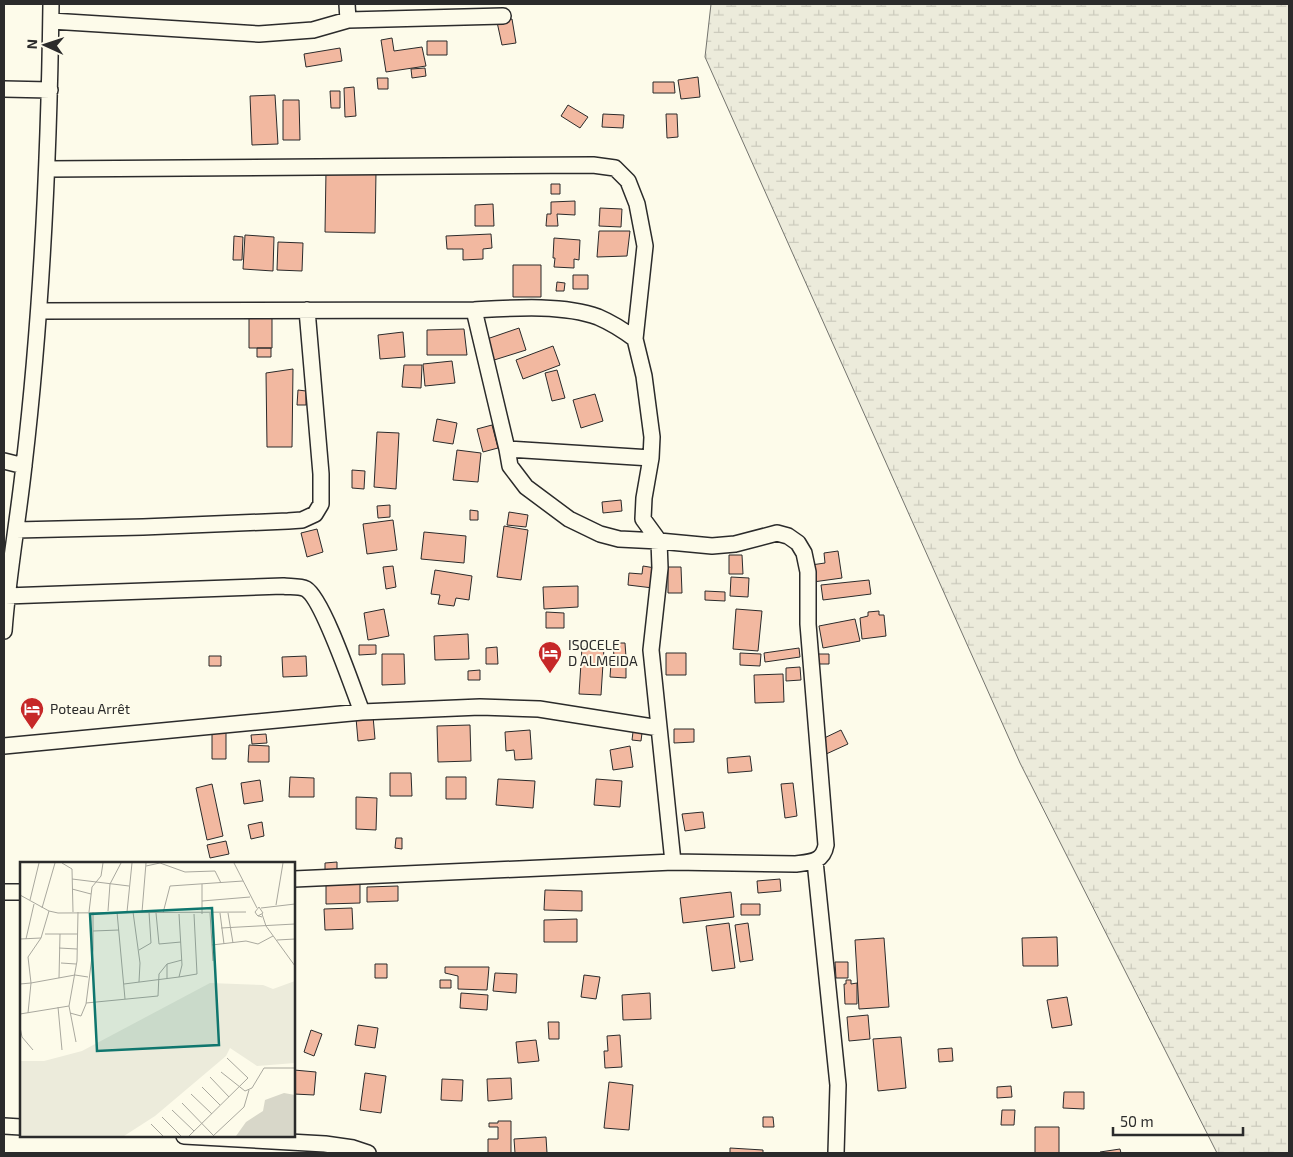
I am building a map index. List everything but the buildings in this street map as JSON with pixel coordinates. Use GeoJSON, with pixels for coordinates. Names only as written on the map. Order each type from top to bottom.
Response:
{"type":"FeatureCollection","features":[{"type":"Feature","properties":{"kind":"street"},"geometry":{"type":"LineString","coordinates":[[4,631],[6,596],[24,466],[39,310],[48,169],[51,4]]}},
{"type":"Feature","properties":{"kind":"street"},"geometry":{"type":"LineString","coordinates":[[347,4],[348,20]]}},
{"type":"Feature","properties":{"kind":"street"},"geometry":{"type":"LineString","coordinates":[[51,21],[259,34],[313,30],[348,20],[502,16]]}},
{"type":"Feature","properties":{"kind":"street"},"geometry":{"type":"LineString","coordinates":[[4,89],[50,90]]}},
{"type":"Feature","properties":{"kind":"street"},"geometry":{"type":"LineString","coordinates":[[48,169],[583,165],[615,168],[628,181],[637,204],[645,246],[635,339],[650,411],[652,437],[643,519],[659,541],[660,568],[650,650],[673,862]]}},
{"type":"Feature","properties":{"kind":"street"},"geometry":{"type":"LineString","coordinates":[[39,310],[474,310],[519,308],[561,310],[596,317],[618,327],[635,339]]}},
{"type":"Feature","properties":{"kind":"street"},"geometry":{"type":"LineString","coordinates":[[16,530],[302,520],[315,514],[322,504],[321,474],[307,310]]}},
{"type":"Feature","properties":{"kind":"street"},"geometry":{"type":"LineString","coordinates":[[295,879],[673,862],[796,864],[815,861],[824,853],[826,845],[808,624],[808,572],[804,553],[798,543],[788,536],[777,533],[735,544],[712,546],[619,539],[600,534],[569,519],[526,487],[510,466],[474,310]]}},
{"type":"Feature","properties":{"kind":"street"},"geometry":{"type":"LineString","coordinates":[[507,450],[651,458]]}},
{"type":"Feature","properties":{"kind":"street"},"geometry":{"type":"LineString","coordinates":[[4,461],[24,466]]}},
{"type":"Feature","properties":{"kind":"street"},"geometry":{"type":"LineString","coordinates":[[6,596],[283,586],[305,588],[315,597],[337,646],[362,712]]}},
{"type":"Feature","properties":{"kind":"street"},"geometry":{"type":"LineString","coordinates":[[4,746],[362,712],[480,706],[539,709],[659,728]]}},
{"type":"Feature","properties":{"kind":"street"},"geometry":{"type":"LineString","coordinates":[[815,861],[838,1084],[836,1153]]}},
{"type":"Feature","properties":{"kind":"street"},"geometry":{"type":"LineString","coordinates":[[4,892],[20,892]]}},
{"type":"Feature","properties":{"kind":"street"},"geometry":{"type":"LineString","coordinates":[[4,1126],[20,1127]]}},
{"type":"Feature","properties":{"kind":"street"},"geometry":{"type":"LineString","coordinates":[[202,1137],[325,1144],[353,1148],[368,1153]]}},
{"type":"Feature","properties":{"kind":"green space"},"geometry":{"type":"Polygon","coordinates":[[[711,4],[1289,4],[1289,1153],[1217,1153],[1020,763],[705,57],[711,4]]]}},
{"type":"Feature","properties":{"kind":"place","name":"ISOCELE D ALMEIDA"},"geometry":{"type":"Point","coordinates":[550,674]}},
{"type":"Feature","properties":{"kind":"place","name":"Poteau Arrêt"},"geometry":{"type":"Point","coordinates":[32,730]}}]}
